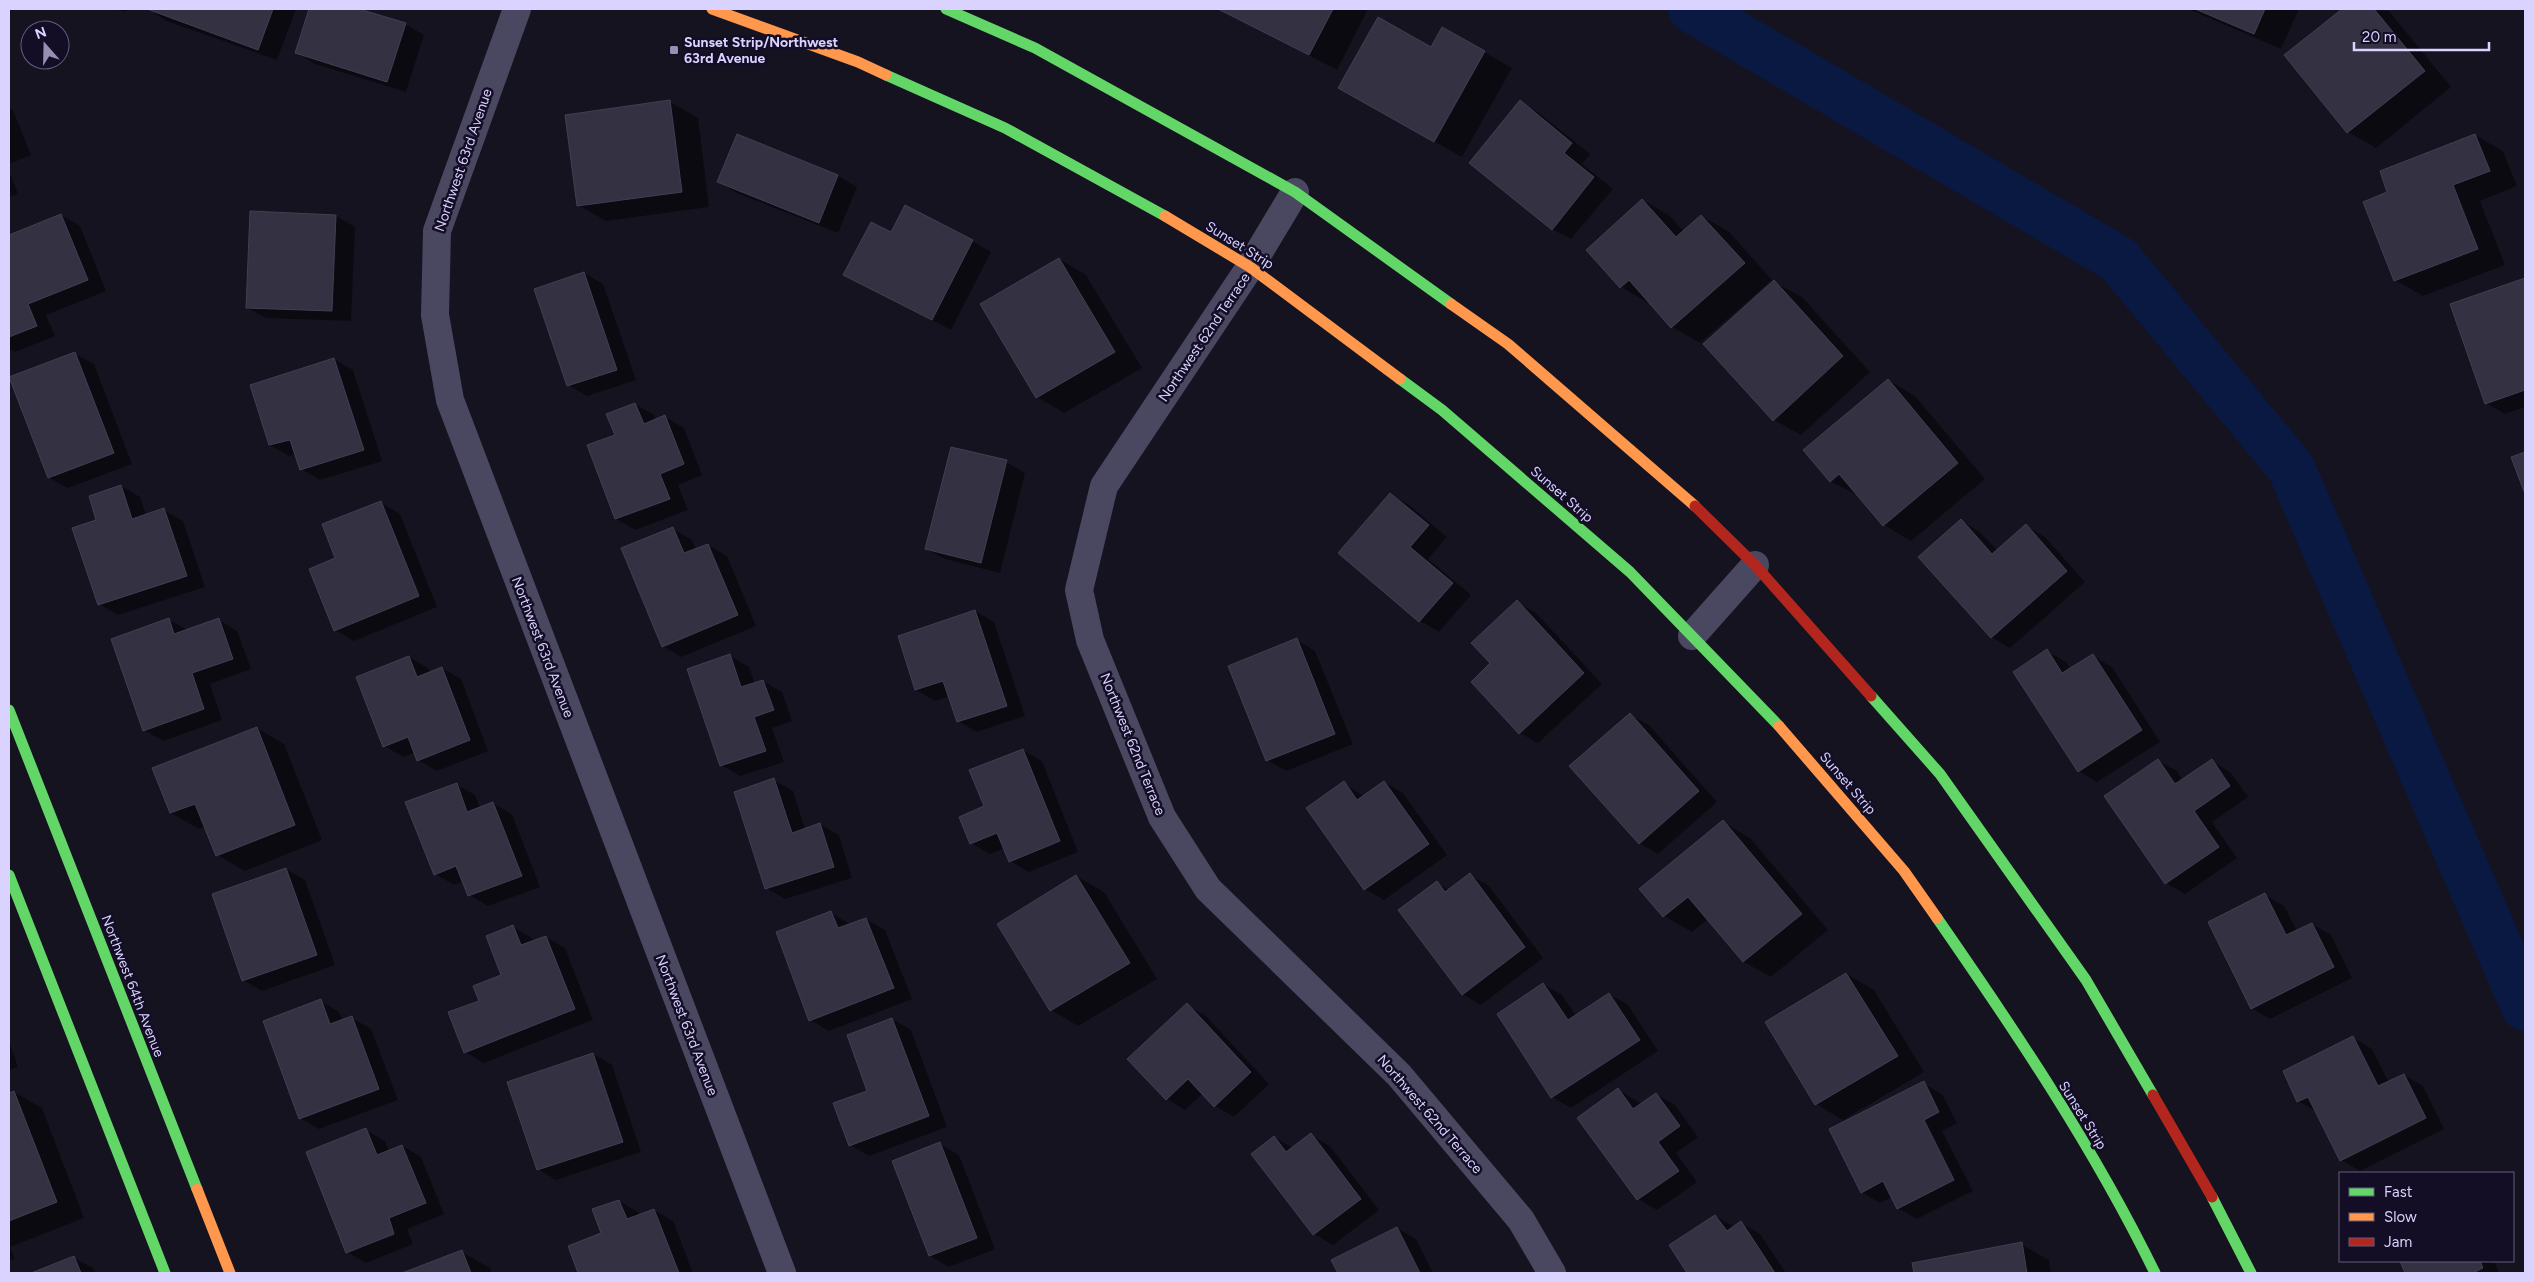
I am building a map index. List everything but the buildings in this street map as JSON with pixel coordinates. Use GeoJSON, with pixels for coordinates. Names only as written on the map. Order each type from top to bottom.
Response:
{"type":"FeatureCollection","features":[{"type":"Feature","properties":{"kind":"street","name":"Northwest 63rd Avenue"},"geometry":{"type":"LineString","coordinates":[[517,9],[437,231],[435,315],[450,400],[782,1273]]}},
{"type":"Feature","properties":{"kind":"street","name":"Sunset Strip"},"geometry":{"type":"LineString","coordinates":[[712,9],[858,62],[1005,128],[1149,207],[1250,267],[1442,410],[1630,572],[1778,725],[1904,871],[2004,1015],[2122,1206],[2155,1273]]}},
{"type":"Feature","properties":{"kind":"street"},"geometry":{"type":"LineString","coordinates":[[946,9],[1035,48],[1295,192],[1508,344],[1689,500],[1755,565],[1940,774],[2086,980],[2223,1215],[2251,1273]]}},
{"type":"Feature","properties":{"kind":"street","name":"Northwest 62nd Terrace"},"geometry":{"type":"LineString","coordinates":[[1295,192],[1250,267],[1104,486],[1079,590],[1090,640],[1162,817],[1208,889],[1399,1075],[1521,1220],[1552,1273]]}},
{"type":"Feature","properties":{"kind":"street"},"geometry":{"type":"LineString","coordinates":[[1692,636],[1755,565]]}},
{"type":"Feature","properties":{"kind":"street","name":"Northwest 64th Avenue"},"geometry":{"type":"LineString","coordinates":[[9,710],[230,1273]]}},
{"type":"Feature","properties":{"kind":"street"},"geometry":{"type":"LineString","coordinates":[[9,875],[164,1273]]}},
{"type":"Feature","properties":{"kind":"waterway"},"geometry":{"type":"LineString","coordinates":[[1692,9],[2119,260],[2291,468],[2525,1007]]}},
{"type":"Feature","properties":{"kind":"traffic: fast"},"geometry":{"type":"LineString","coordinates":[[946,9],[1035,48],[1295,192],[1451,304]]}},
{"type":"Feature","properties":{"kind":"traffic: fast"},"geometry":{"type":"LineString","coordinates":[[886,75],[1005,128],[1165,216]]}},
{"type":"Feature","properties":{"kind":"traffic: fast"},"geometry":{"type":"LineString","coordinates":[[1400,379],[1442,410],[1630,572],[1779,726]]}},
{"type":"Feature","properties":{"kind":"traffic: fast"},"geometry":{"type":"LineString","coordinates":[[1871,696],[1940,774],[2086,980],[2153,1095]]}},
{"type":"Feature","properties":{"kind":"traffic: fast"},"geometry":{"type":"LineString","coordinates":[[9,710],[197,1189]]}},
{"type":"Feature","properties":{"kind":"traffic: fast"},"geometry":{"type":"LineString","coordinates":[[9,875],[165,1273]]}},
{"type":"Feature","properties":{"kind":"traffic: fast"},"geometry":{"type":"LineString","coordinates":[[1937,918],[2053,1091],[2106,1181],[2155,1273]]}},
{"type":"Feature","properties":{"kind":"traffic: fast"},"geometry":{"type":"LineString","coordinates":[[2212,1197],[2251,1273]]}},
{"type":"Feature","properties":{"kind":"traffic: slow"},"geometry":{"type":"LineString","coordinates":[[712,9],[858,62],[886,75]]}},
{"type":"Feature","properties":{"kind":"traffic: slow"},"geometry":{"type":"LineString","coordinates":[[1165,216],[1250,267],[1400,379]]}},
{"type":"Feature","properties":{"kind":"traffic: slow"},"geometry":{"type":"LineString","coordinates":[[1451,304],[1508,344],[1695,506]]}},
{"type":"Feature","properties":{"kind":"traffic: slow"},"geometry":{"type":"LineString","coordinates":[[1779,726],[1904,871],[1937,918]]}},
{"type":"Feature","properties":{"kind":"traffic: slow"},"geometry":{"type":"LineString","coordinates":[[197,1189],[230,1273]]}},
{"type":"Feature","properties":{"kind":"traffic: jam"},"geometry":{"type":"LineString","coordinates":[[1695,506],[1755,565],[1871,696]]}},
{"type":"Feature","properties":{"kind":"traffic: jam"},"geometry":{"type":"LineString","coordinates":[[2153,1095],[2212,1197]]}},
{"type":"Feature","properties":{"kind":"place","name":"Sunset Strip/Northwest 63rd Avenue"},"geometry":{"type":"Point","coordinates":[674,50]}}]}
